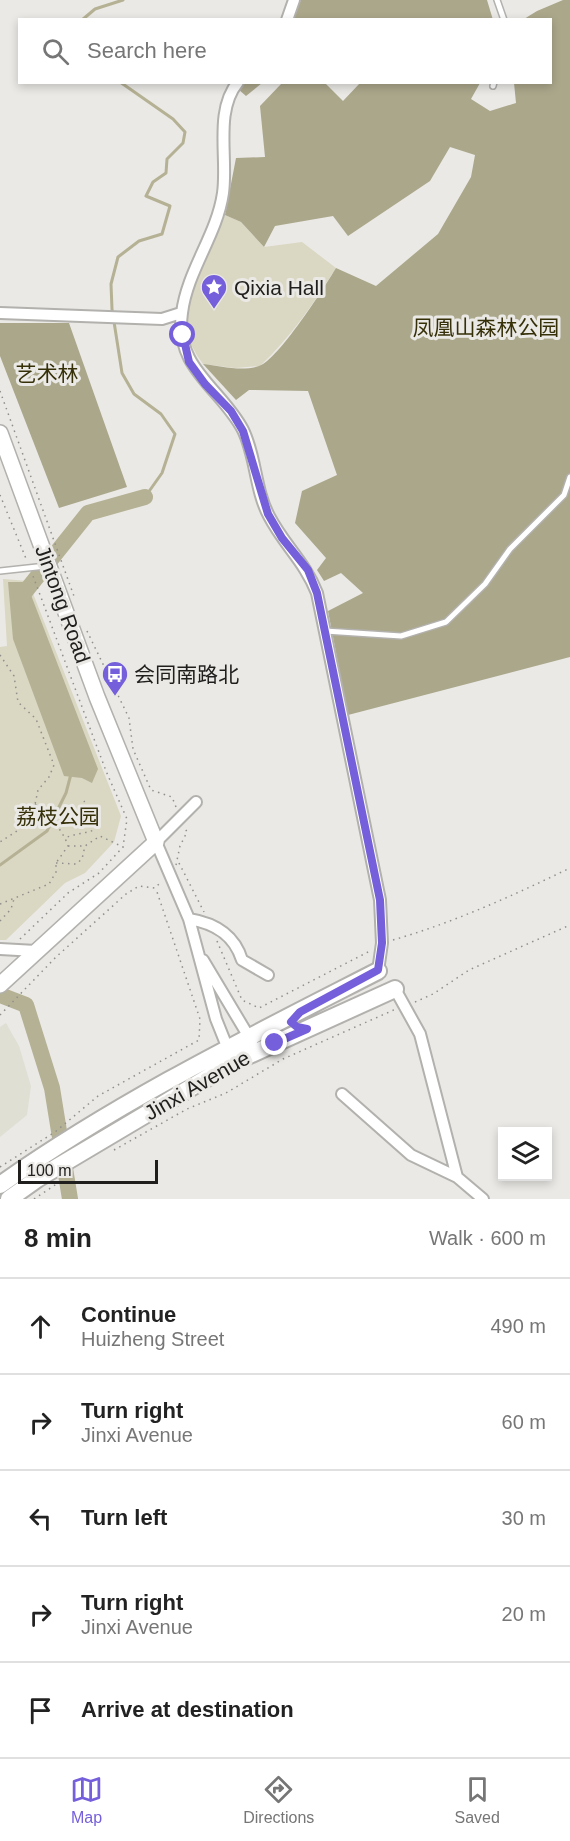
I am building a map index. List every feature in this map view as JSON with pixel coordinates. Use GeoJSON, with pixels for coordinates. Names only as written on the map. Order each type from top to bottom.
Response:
{"type":"FeatureCollection","features":[{"type":"Feature","properties":{"kind":"main road","name":"Jinxi Avenue"},"geometry":{"type":"LineString","coordinates":[[9,1199],[33,1171],[107,1115],[226,1046],[378,970]]}},
{"type":"Feature","properties":{"kind":"main road","name":"Jinxi Avenue"},"geometry":{"type":"LineString","coordinates":[[0,1185],[114,1132],[234,1062],[395,989]]}},
{"type":"Feature","properties":{"kind":"main road"},"geometry":{"type":"LineString","coordinates":[[307,1029],[297,1027],[291,1022],[309,1006]]}},
{"type":"Feature","properties":{"kind":"main road"},"geometry":{"type":"LineString","coordinates":[[160,1106],[179,1086],[178,1081],[169,1079]]}},
{"type":"Feature","properties":{"kind":"street"},"geometry":{"type":"LineString","coordinates":[[288,18],[294,0]]}},
{"type":"Feature","properties":{"kind":"street"},"geometry":{"type":"LineString","coordinates":[[237,84],[227,102],[225,179],[221,207],[182,313],[183,335],[189,362],[205,384],[231,411],[243,431],[268,514],[282,538],[308,570],[317,593],[348,754],[380,900],[382,943],[378,970]]}},
{"type":"Feature","properties":{"kind":"street"},"geometry":{"type":"LineString","coordinates":[[0,313],[162,319],[182,313]]}},
{"type":"Feature","properties":{"kind":"street","name":"Jintong Road"},"geometry":{"type":"LineString","coordinates":[[0,433],[47,542],[97,697],[156,842]]}},
{"type":"Feature","properties":{"kind":"street"},"geometry":{"type":"LineString","coordinates":[[0,985],[156,842],[196,802]]}},
{"type":"Feature","properties":{"kind":"street"},"geometry":{"type":"LineString","coordinates":[[156,842],[189,919],[216,1019],[234,1062]]}},
{"type":"Feature","properties":{"kind":"street"},"geometry":{"type":"LineString","coordinates":[[189,919],[210,922],[237,943],[242,960],[268,975]]}},
{"type":"Feature","properties":{"kind":"street"},"geometry":{"type":"LineString","coordinates":[[5,949],[36,951]]}},
{"type":"Feature","properties":{"kind":"street"},"geometry":{"type":"LineString","coordinates":[[197,949],[249,1035],[256,1052]]}},
{"type":"Feature","properties":{"kind":"street"},"geometry":{"type":"LineString","coordinates":[[395,989],[420,1034],[457,1177]]}},
{"type":"Feature","properties":{"kind":"street"},"geometry":{"type":"LineString","coordinates":[[342,1094],[411,1155],[457,1177],[483,1199]]}},
{"type":"Feature","properties":{"kind":"lane"},"geometry":{"type":"LineString","coordinates":[[497,0],[503,18]]}},
{"type":"Feature","properties":{"kind":"lane"},"geometry":{"type":"LineString","coordinates":[[325,631],[401,636],[446,622],[485,584],[510,549],[564,495],[570,477]]}},
{"type":"Feature","properties":{"kind":"lane"},"geometry":{"type":"LineString","coordinates":[[0,571],[30,568],[55,569]]}},
{"type":"Feature","properties":{"kind":"path"},"geometry":{"type":"LineString","coordinates":[[0,391],[55,569]]}},
{"type":"Feature","properties":{"kind":"path"},"geometry":{"type":"LineString","coordinates":[[0,495],[26,559]]}},
{"type":"Feature","properties":{"kind":"path"},"geometry":{"type":"LineString","coordinates":[[5,949],[68,893],[99,873],[123,846],[127,819],[37,587]]}},
{"type":"Feature","properties":{"kind":"path"},"geometry":{"type":"LineString","coordinates":[[0,655],[14,676],[18,702],[36,719],[54,765],[50,777],[40,785],[33,814],[23,827],[0,843]]}},
{"type":"Feature","properties":{"kind":"path"},"geometry":{"type":"LineString","coordinates":[[84,801],[96,819],[96,829],[100,836],[123,846]]}},
{"type":"Feature","properties":{"kind":"path"},"geometry":{"type":"LineString","coordinates":[[35,804],[50,814],[68,846]]}},
{"type":"Feature","properties":{"kind":"path"},"geometry":{"type":"LineString","coordinates":[[65,838],[78,832],[88,833],[96,829]]}},
{"type":"Feature","properties":{"kind":"path"},"geometry":{"type":"LineString","coordinates":[[68,846],[85,846],[100,836]]}},
{"type":"Feature","properties":{"kind":"path"},"geometry":{"type":"LineString","coordinates":[[0,904],[49,884],[56,872],[56,863],[68,846]]}},
{"type":"Feature","properties":{"kind":"path"},"geometry":{"type":"LineString","coordinates":[[56,863],[76,864],[82,859],[85,846]]}},
{"type":"Feature","properties":{"kind":"path"},"geometry":{"type":"LineString","coordinates":[[178,862],[210,922],[242,1000],[259,1008],[356,960],[382,943],[432,929],[494,904],[570,868]]}},
{"type":"Feature","properties":{"kind":"path"},"geometry":{"type":"LineString","coordinates":[[0,1167],[55,1132],[98,1096],[199,1040],[200,1018],[155,888]]}},
{"type":"Feature","properties":{"kind":"path"},"geometry":{"type":"LineString","coordinates":[[0,921],[11,909],[14,898]]}},
{"type":"Feature","properties":{"kind":"path"},"geometry":{"type":"LineString","coordinates":[[106,1153],[187,1109],[226,1093],[288,1056],[433,994],[469,970],[570,925]]}},
{"type":"Feature","properties":{"kind":"path"},"geometry":{"type":"LineString","coordinates":[[0,1015],[74,940]]}},
{"type":"Feature","properties":{"kind":"shaded area"},"geometry":{"type":"Polygon","coordinates":[[[8,582],[26,582],[98,769],[92,783],[82,778],[64,776],[13,639],[8,582]]]}},
{"type":"Feature","properties":{"kind":"shaded area"},"geometry":{"type":"Polygon","coordinates":[[[6,1023],[19,1046],[31,1086],[27,1115],[0,1137],[0,1027],[6,1023]]]}},
{"type":"Feature","properties":{"kind":"green space"},"geometry":{"type":"Polygon","coordinates":[[[301,0],[487,0],[492,18],[292,18],[301,0]]]}},
{"type":"Feature","properties":{"kind":"green space","name":"凤凰山森林公园"},"geometry":{"type":"Polygon","coordinates":[[[563,0],[570,0],[570,657],[348,715],[328,611],[363,593],[341,573],[324,581],[317,570],[326,558],[295,523],[302,491],[337,475],[308,391],[249,390],[236,400],[203,364],[252,368],[267,361],[289,338],[336,268],[376,286],[438,234],[471,177],[475,155],[450,147],[430,181],[348,236],[333,216],[275,226],[264,247],[241,222],[225,215],[236,158],[265,157],[260,106],[281,84],[326,84],[343,101],[359,84],[479,84],[471,99],[490,111],[516,103],[514,84],[552,84],[552,18],[526,18],[563,0]]]}},
{"type":"Feature","properties":{"kind":"green space"},"geometry":{"type":"Polygon","coordinates":[[[243,84],[261,84],[246,96],[238,89],[243,84]]]}},
{"type":"Feature","properties":{"kind":"green space"},"geometry":{"type":"Polygon","coordinates":[[[225,215],[241,222],[264,247],[302,242],[336,268],[301,320],[260,366],[235,368],[203,364],[188,336],[188,313],[195,285],[225,215]]]}},
{"type":"Feature","properties":{"kind":"green space","name":"艺术林"},"geometry":{"type":"Polygon","coordinates":[[[0,323],[69,323],[127,487],[59,508],[0,356],[0,323]]]}},
{"type":"Feature","properties":{"kind":"green space","name":"荔枝公园"},"geometry":{"type":"Polygon","coordinates":[[[3,579],[28,581],[121,816],[114,842],[85,873],[65,883],[6,940],[0,940],[0,647],[7,646],[3,579]]]}},
{"type":"Feature","properties":{"kind":"waterway"},"geometry":{"type":"LineString","coordinates":[[84,18],[95,9],[123,0]]}},
{"type":"Feature","properties":{"kind":"waterway"},"geometry":{"type":"LineString","coordinates":[[123,84],[173,119],[185,132],[183,143],[167,159],[166,173],[153,182],[146,196],[170,206],[162,234],[139,241],[118,257],[111,284],[112,309],[122,373],[134,394],[161,414],[175,434],[162,473],[145,497]]}},
{"type":"Feature","properties":{"kind":"waterway"},"geometry":{"type":"LineString","coordinates":[[22,607],[21,597],[88,513],[145,497]]}},
{"type":"Feature","properties":{"kind":"waterway"},"geometry":{"type":"LineString","coordinates":[[0,865],[47,831],[66,793],[71,774]]}},
{"type":"Feature","properties":{"kind":"waterway"},"geometry":{"type":"LineString","coordinates":[[0,995],[26,1005],[52,1088],[70,1199]]}},
{"type":"Feature","properties":{"kind":"place","name":"Qixia Hall"},"geometry":{"type":"Point","coordinates":[214,310]}},
{"type":"Feature","properties":{"kind":"place","name":"会同南路北"},"geometry":{"type":"Point","coordinates":[115,697]}},
{"type":"Feature","properties":{"kind":"route"},"geometry":{"type":"LineString","coordinates":[[183,335],[189,362],[205,384],[231,411],[243,431],[268,514],[282,538],[308,570],[317,593],[348,754],[380,900],[382,943],[378,970],[300,1012],[291,1022],[297,1027],[307,1029],[275,1043]]}}]}
